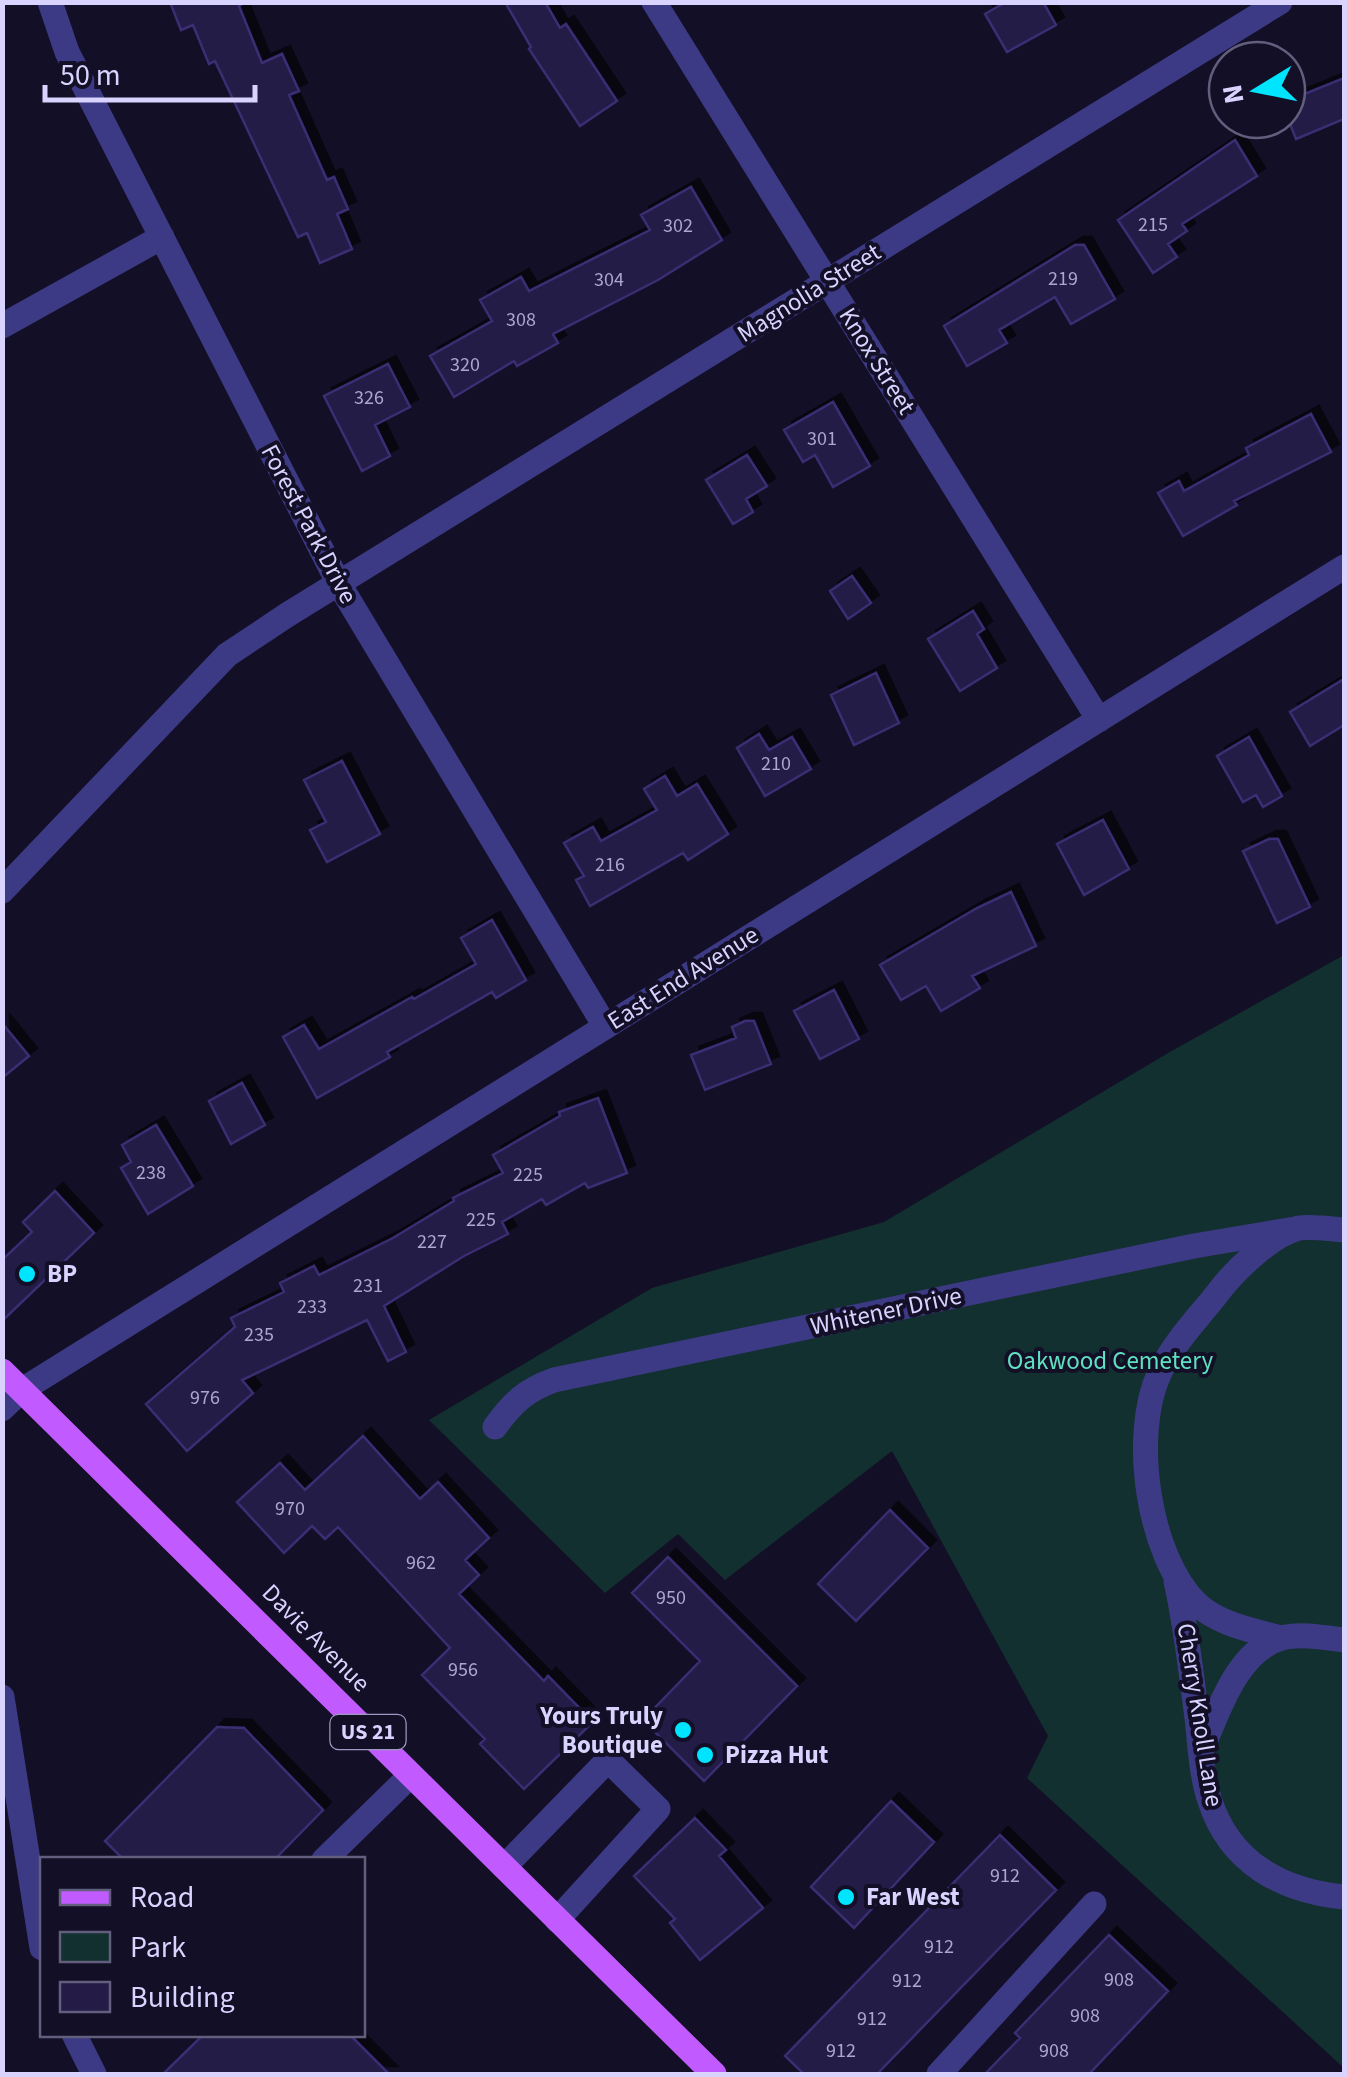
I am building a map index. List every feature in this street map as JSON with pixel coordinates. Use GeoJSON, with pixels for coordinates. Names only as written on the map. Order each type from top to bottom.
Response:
{"type":"FeatureCollection","features":[{"type":"Feature","properties":{"kind":"main road","name":"Davie Avenue"},"geometry":{"type":"LineString","coordinates":[[2,1371],[12,1387],[714,2074]]}},
{"type":"Feature","properties":{"kind":"street","name":"Forest Park Drive"},"geometry":{"type":"LineString","coordinates":[[50,2],[67,52],[339,584],[605,1026]]}},
{"type":"Feature","properties":{"kind":"street","name":"Knox Street"},"geometry":{"type":"LineString","coordinates":[[654,2],[1099,720]]}},
{"type":"Feature","properties":{"kind":"street","name":"Magnolia Street"},"geometry":{"type":"LineString","coordinates":[[2,891],[227,656],[1280,2]]}},
{"type":"Feature","properties":{"kind":"street"},"geometry":{"type":"LineString","coordinates":[[2,326],[162,238]]}},
{"type":"Feature","properties":{"kind":"street","name":"East End Avenue"},"geometry":{"type":"LineString","coordinates":[[2,1409],[12,1387],[605,1026],[1344,568]]}},
{"type":"Feature","properties":{"kind":"street","name":"Whitener Drive"},"geometry":{"type":"LineString","coordinates":[[494,1427],[512,1402],[530,1388],[554,1380],[1194,1246],[1295,1229],[1344,1230]]}},
{"type":"Feature","properties":{"kind":"street","name":"Cherry Knoll Lane"},"geometry":{"type":"LineString","coordinates":[[1295,1229],[1260,1251],[1227,1280],[1160,1373],[1147,1416],[1145,1464],[1152,1508],[1185,1620],[1208,1799],[1222,1830],[1243,1857],[1276,1881],[1344,1896]]}},
{"type":"Feature","properties":{"kind":"street"},"geometry":{"type":"LineString","coordinates":[[1174,1575],[1198,1604],[1223,1621],[1281,1638],[1344,1640]]}},
{"type":"Feature","properties":{"kind":"street"},"geometry":{"type":"LineString","coordinates":[[1201,1751],[1234,1677],[1252,1656],[1281,1638]]}},
{"type":"Feature","properties":{"kind":"street"},"geometry":{"type":"LineString","coordinates":[[2,1697],[40,1930]]}},
{"type":"Feature","properties":{"kind":"street"},"geometry":{"type":"LineString","coordinates":[[504,1867],[608,1760],[646,1796],[658,1809],[557,1920]]}},
{"type":"Feature","properties":{"kind":"street"},"geometry":{"type":"LineString","coordinates":[[327,1857],[411,1775]]}},
{"type":"Feature","properties":{"kind":"street"},"geometry":{"type":"LineString","coordinates":[[940,2074],[1094,1904]]}},
{"type":"Feature","properties":{"kind":"street"},"geometry":{"type":"LineString","coordinates":[[76,2037],[94,2074]]}},
{"type":"Feature","properties":{"kind":"green space","name":"Oakwood Cemetery"},"geometry":{"type":"Polygon","coordinates":[[[1344,955],[1344,2068],[1027,1778],[1048,1736],[892,1451],[725,1580],[678,1534],[605,1593],[429,1420],[652,1288],[884,1222],[1168,1053],[1344,955]]]}},
{"type":"Feature","properties":{"kind":"building"},"geometry":{"type":"Polygon","coordinates":[[[170,2],[245,2],[239,6],[262,63],[282,54],[299,91],[289,95],[327,180],[334,177],[348,209],[337,214],[352,249],[320,263],[307,233],[298,237],[215,61],[209,64],[193,25],[181,30],[170,2]]]}},
{"type":"Feature","properties":{"kind":"building"},"geometry":{"type":"Polygon","coordinates":[[[505,2],[545,2],[560,28],[566,24],[617,101],[580,126],[529,49],[505,2]]]}},
{"type":"Feature","properties":{"kind":"building"},"geometry":{"type":"Polygon","coordinates":[[[1006,2],[1043,2],[1056,25],[1007,52],[985,14],[1006,2]]]}},
{"type":"Feature","properties":{"kind":"building"},"geometry":{"type":"Polygon","coordinates":[[[1344,78],[1344,119],[1307,134],[1307,93],[1344,78]]]}},
{"type":"Feature","properties":{"kind":"building"},"geometry":{"type":"Polygon","coordinates":[[[1235,140],[1257,176],[1182,224],[1187,231],[1168,244],[1177,257],[1153,273],[1118,220],[1235,140]]]}},
{"type":"Feature","properties":{"kind":"building"},"geometry":{"type":"Polygon","coordinates":[[[691,187],[722,240],[658,280],[553,334],[558,343],[517,366],[514,361],[454,397],[430,356],[492,321],[480,300],[521,277],[529,291],[650,230],[641,215],[691,187]]]}},
{"type":"Feature","properties":{"kind":"building"},"geometry":{"type":"Polygon","coordinates":[[[1075,245],[1084,245],[1115,299],[1071,324],[1055,297],[999,330],[1007,343],[967,366],[944,326],[1075,245]]]}},
{"type":"Feature","properties":{"kind":"building"},"geometry":{"type":"Polygon","coordinates":[[[388,364],[410,407],[375,425],[390,456],[362,471],[324,396],[388,364]]]}},
{"type":"Feature","properties":{"kind":"building"},"geometry":{"type":"Polygon","coordinates":[[[833,402],[870,466],[833,487],[815,455],[803,462],[784,430],[833,402]]]}},
{"type":"Feature","properties":{"kind":"building"},"geometry":{"type":"Polygon","coordinates":[[[1311,414],[1331,452],[1234,501],[1237,505],[1183,536],[1158,493],[1179,481],[1184,491],[1249,455],[1246,448],[1311,414]]]}},
{"type":"Feature","properties":{"kind":"building"},"geometry":{"type":"Polygon","coordinates":[[[747,455],[767,486],[746,499],[753,512],[733,524],[706,480],[747,455]]]}},
{"type":"Feature","properties":{"kind":"building"},"geometry":{"type":"Polygon","coordinates":[[[852,576],[871,603],[848,619],[830,591],[852,576]]]}},
{"type":"Feature","properties":{"kind":"building"},"geometry":{"type":"Polygon","coordinates":[[[973,611],[984,629],[977,634],[997,668],[960,691],[928,639],[973,611]]]}},
{"type":"Feature","properties":{"kind":"building"},"geometry":{"type":"Polygon","coordinates":[[[876,673],[899,723],[854,745],[831,695],[876,673]]]}},
{"type":"Feature","properties":{"kind":"building"},"geometry":{"type":"Polygon","coordinates":[[[1344,679],[1344,725],[1310,746],[1290,712],[1344,679]]]}},
{"type":"Feature","properties":{"kind":"building"},"geometry":{"type":"Polygon","coordinates":[[[759,734],[769,750],[792,737],[811,769],[765,796],[737,748],[759,734]]]}},
{"type":"Feature","properties":{"kind":"building"},"geometry":{"type":"Polygon","coordinates":[[[1249,737],[1282,796],[1263,807],[1256,795],[1243,802],[1217,756],[1249,737]]]}},
{"type":"Feature","properties":{"kind":"building"},"geometry":{"type":"Polygon","coordinates":[[[342,761],[380,834],[327,862],[310,830],[326,822],[304,780],[342,761]]]}},
{"type":"Feature","properties":{"kind":"building"},"geometry":{"type":"Polygon","coordinates":[[[665,776],[677,796],[697,784],[728,834],[688,860],[683,853],[590,906],[576,880],[584,876],[564,843],[593,827],[601,841],[657,810],[644,789],[665,776]]]}},
{"type":"Feature","properties":{"kind":"building"},"geometry":{"type":"Polygon","coordinates":[[[1103,820],[1129,869],[1084,895],[1057,844],[1103,820]]]}},
{"type":"Feature","properties":{"kind":"building"},"geometry":{"type":"Polygon","coordinates":[[[1278,839],[1310,907],[1277,923],[1243,851],[1278,839]]]}},
{"type":"Feature","properties":{"kind":"building"},"geometry":{"type":"Polygon","coordinates":[[[1011,892],[1036,946],[972,976],[980,988],[941,1011],[926,986],[901,1000],[880,965],[1011,892]]]}},
{"type":"Feature","properties":{"kind":"building"},"geometry":{"type":"Polygon","coordinates":[[[492,920],[526,980],[496,998],[492,992],[387,1052],[390,1057],[317,1098],[283,1037],[304,1025],[319,1049],[414,999],[476,964],[461,938],[492,920]]]}},
{"type":"Feature","properties":{"kind":"building"},"geometry":{"type":"Polygon","coordinates":[[[834,990],[859,1039],[820,1059],[794,1011],[834,990]]]}},
{"type":"Feature","properties":{"kind":"building"},"geometry":{"type":"Polygon","coordinates":[[[754,1021],[771,1064],[705,1090],[691,1055],[736,1038],[732,1027],[754,1021]]]}},
{"type":"Feature","properties":{"kind":"building"},"geometry":{"type":"Polygon","coordinates":[[[2,1023],[29,1056],[2,1078],[2,1023]]]}},
{"type":"Feature","properties":{"kind":"building"},"geometry":{"type":"Polygon","coordinates":[[[242,1083],[265,1125],[231,1144],[209,1101],[242,1083]]]}},
{"type":"Feature","properties":{"kind":"building"},"geometry":{"type":"Polygon","coordinates":[[[598,1098],[627,1173],[588,1188],[585,1183],[546,1205],[542,1199],[502,1222],[508,1234],[464,1256],[384,1306],[406,1352],[388,1361],[367,1320],[242,1380],[253,1393],[187,1451],[146,1404],[235,1327],[231,1318],[284,1292],[280,1283],[314,1266],[319,1275],[393,1238],[454,1201],[453,1198],[503,1173],[493,1155],[560,1116],[559,1112],[598,1098]]]}},
{"type":"Feature","properties":{"kind":"building"},"geometry":{"type":"Polygon","coordinates":[[[156,1125],[193,1186],[148,1214],[121,1168],[131,1162],[122,1145],[156,1125]]]}},
{"type":"Feature","properties":{"kind":"building"},"geometry":{"type":"Polygon","coordinates":[[[55,1191],[94,1233],[2,1321],[2,1260],[32,1232],[23,1222],[55,1191]]]}},
{"type":"Feature","properties":{"kind":"building"},"geometry":{"type":"Polygon","coordinates":[[[363,1436],[420,1499],[438,1482],[489,1538],[465,1560],[479,1575],[459,1594],[544,1681],[548,1676],[593,1722],[524,1789],[480,1744],[485,1739],[422,1675],[450,1648],[338,1527],[325,1539],[312,1526],[284,1553],[237,1502],[280,1463],[305,1490],[363,1436]]]}},
{"type":"Feature","properties":{"kind":"building"},"geometry":{"type":"Polygon","coordinates":[[[890,1510],[928,1548],[856,1621],[818,1584],[890,1510]]]}},
{"type":"Feature","properties":{"kind":"building"},"geometry":{"type":"Polygon","coordinates":[[[668,1557],[797,1686],[704,1781],[643,1720],[700,1661],[632,1593],[668,1557]]]}},
{"type":"Feature","properties":{"kind":"building"},"geometry":{"type":"Polygon","coordinates":[[[217,1727],[244,1728],[323,1810],[277,1857],[121,1857],[105,1841],[217,1727]]]}},
{"type":"Feature","properties":{"kind":"building"},"geometry":{"type":"Polygon","coordinates":[[[891,1801],[934,1842],[854,1928],[811,1887],[891,1801]]]}},
{"type":"Feature","properties":{"kind":"building"},"geometry":{"type":"Polygon","coordinates":[[[695,1818],[726,1850],[719,1856],[763,1908],[700,1960],[670,1923],[675,1919],[634,1876],[695,1818]]]}},
{"type":"Feature","properties":{"kind":"building"},"geometry":{"type":"Polygon","coordinates":[[[1000,1835],[1056,1890],[877,2074],[804,2074],[785,2056],[1000,1835]]]}},
{"type":"Feature","properties":{"kind":"building"},"geometry":{"type":"Polygon","coordinates":[[[1109,1935],[1168,1991],[1089,2074],[985,2074],[1020,2038],[1015,2033],[1109,1935]]]}},
{"type":"Feature","properties":{"kind":"building"},"geometry":{"type":"Polygon","coordinates":[[[201,2037],[352,2037],[389,2074],[163,2074],[201,2037]]]}},
{"type":"Feature","properties":{"kind":"place","name":"BP"},"geometry":{"type":"Point","coordinates":[27,1274]}},
{"type":"Feature","properties":{"kind":"place","name":"Yours Truly Boutique"},"geometry":{"type":"Point","coordinates":[683,1730]}},
{"type":"Feature","properties":{"kind":"place","name":"Pizza Hut"},"geometry":{"type":"Point","coordinates":[705,1755]}},
{"type":"Feature","properties":{"kind":"place","name":"Far West"},"geometry":{"type":"Point","coordinates":[846,1897]}}]}
